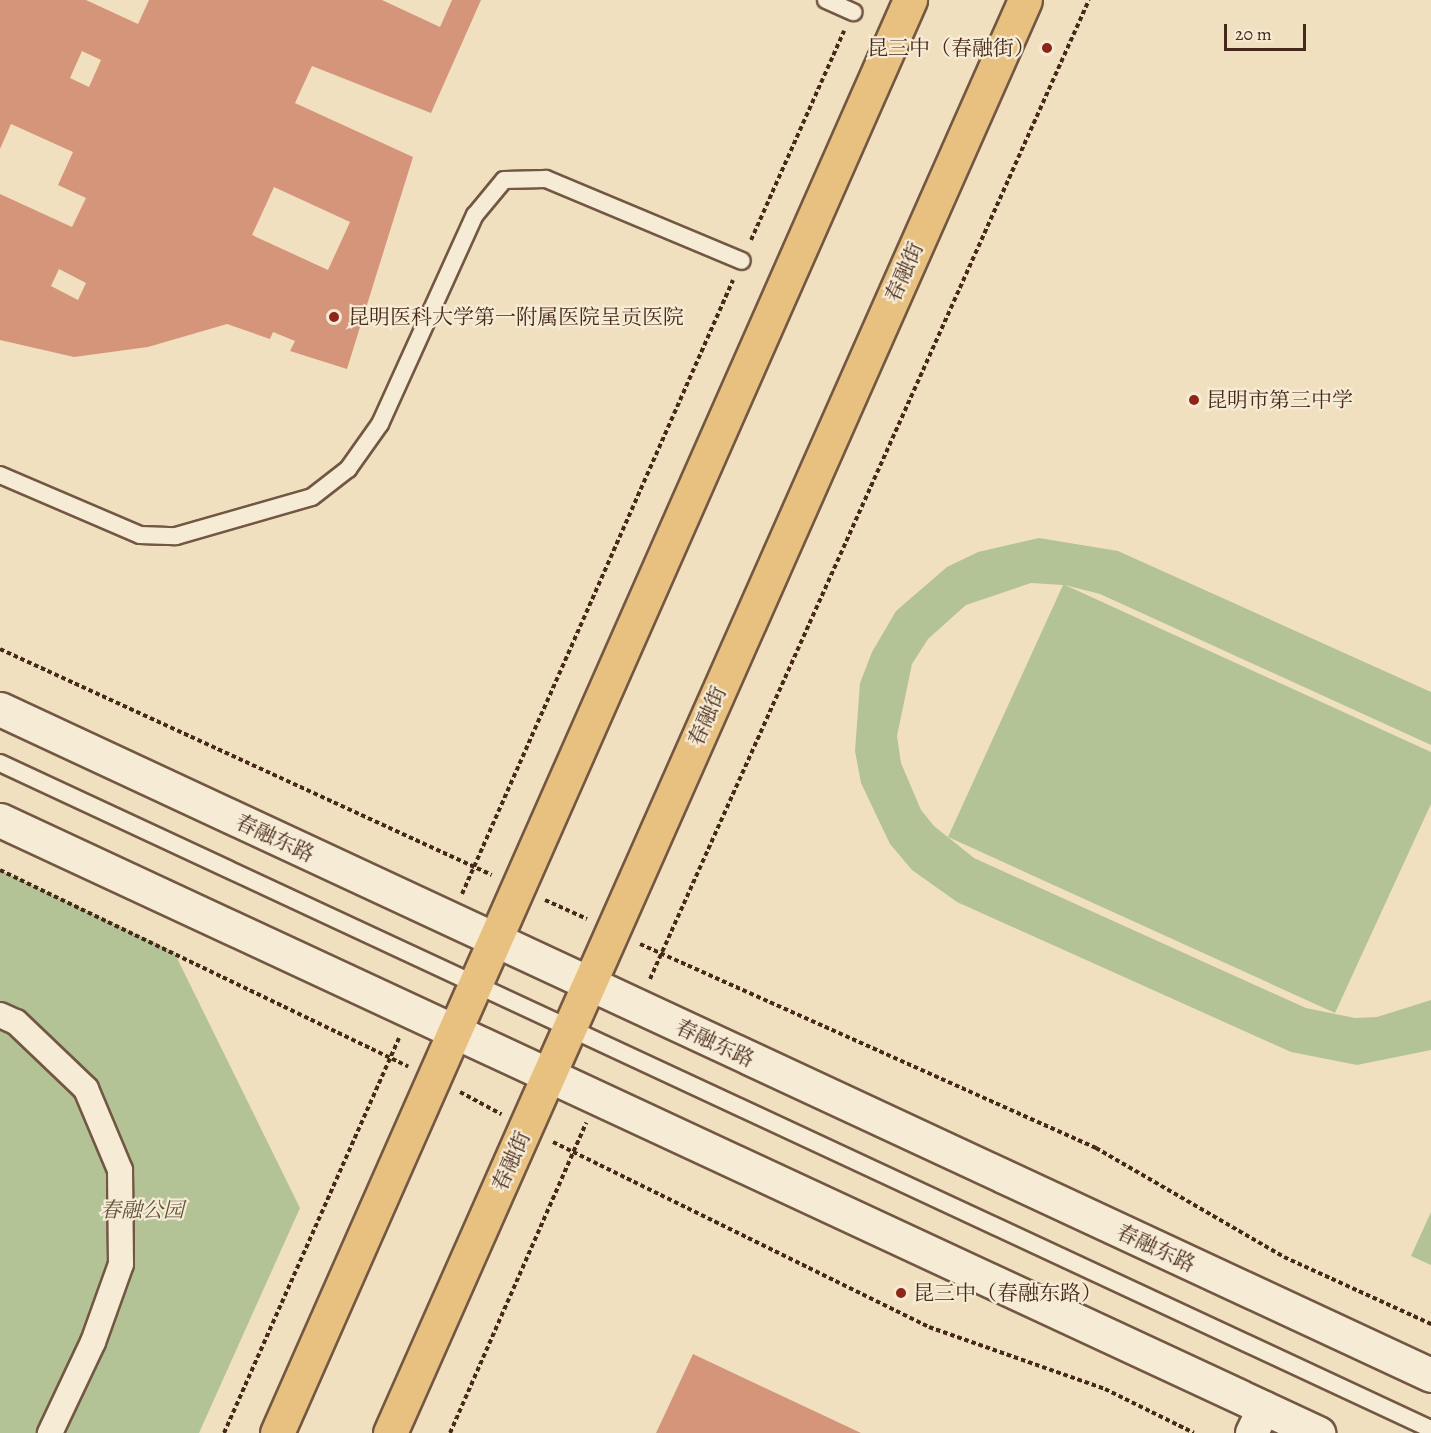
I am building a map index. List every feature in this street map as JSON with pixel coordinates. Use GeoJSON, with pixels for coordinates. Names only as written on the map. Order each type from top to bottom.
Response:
{"type":"FeatureCollection","features":[{"type":"Feature","properties":{"kind":"main road"},"geometry":{"type":"LineString","coordinates":[[277,1433],[910,0]]}},
{"type":"Feature","properties":{"kind":"main road","name":"春融街"},"geometry":{"type":"LineString","coordinates":[[390,1433],[1025,0]]}},
{"type":"Feature","properties":{"kind":"main road","name":"春融东路"},"geometry":{"type":"LineString","coordinates":[[0,709],[451,921],[1431,1375]]}},
{"type":"Feature","properties":{"kind":"main road"},"geometry":{"type":"LineString","coordinates":[[0,820],[597,1098],[1258,1420],[1318,1433]]}},
{"type":"Feature","properties":{"kind":"street"},"geometry":{"type":"LineString","coordinates":[[0,1015],[16,1022],[86,1089],[120,1170],[121,1264],[93,1342],[50,1433]]}},
{"type":"Feature","properties":{"kind":"lane"},"geometry":{"type":"LineString","coordinates":[[826,0],[853,12]]}},
{"type":"Feature","properties":{"kind":"lane"},"geometry":{"type":"LineString","coordinates":[[0,475],[140,535],[176,536],[312,497],[348,469],[380,424],[475,215],[504,180],[546,179],[742,261]]}},
{"type":"Feature","properties":{"kind":"lane"},"geometry":{"type":"LineString","coordinates":[[0,763],[1431,1429]]}},
{"type":"Feature","properties":{"kind":"path"},"geometry":{"type":"LineString","coordinates":[[637,1007],[1089,0]]}},
{"type":"Feature","properties":{"kind":"path"},"geometry":{"type":"LineString","coordinates":[[451,921],[853,12]]}},
{"type":"Feature","properties":{"kind":"path"},"geometry":{"type":"LineString","coordinates":[[0,649],[661,954],[1096,1148],[1284,1257],[1431,1324]]}},
{"type":"Feature","properties":{"kind":"path"},"geometry":{"type":"LineString","coordinates":[[0,870],[434,1078],[525,1128],[929,1327],[1105,1389],[1194,1433]]}},
{"type":"Feature","properties":{"kind":"path"},"geometry":{"type":"LineString","coordinates":[[224,1433],[411,1011]]}},
{"type":"Feature","properties":{"kind":"path"},"geometry":{"type":"LineString","coordinates":[[450,1433],[597,1098]]}},
{"type":"Feature","properties":{"kind":"green space"},"geometry":{"type":"Polygon","coordinates":[[[1039,538],[1118,551],[1431,692],[1431,745],[1100,594],[1065,585],[1431,752],[1431,804],[1335,1013],[948,837],[1063,585],[1031,583],[966,605],[928,639],[912,664],[897,736],[901,763],[921,810],[934,826],[974,858],[1306,1008],[1355,1018],[1377,1017],[1431,1000],[1431,1050],[1357,1065],[1291,1052],[957,902],[912,870],[890,844],[861,783],[855,751],[860,683],[872,652],[896,611],[947,567],[978,552],[1039,538]]]}},
{"type":"Feature","properties":{"kind":"green space","name":"春融公园"},"geometry":{"type":"Polygon","coordinates":[[[0,870],[174,952],[300,1208],[199,1433],[0,1433],[0,870]]]}},
{"type":"Feature","properties":{"kind":"green space"},"geometry":{"type":"Polygon","coordinates":[[[1431,1212],[1431,1265],[1411,1256],[1431,1212]]]}},
{"type":"Feature","properties":{"kind":"building"},"geometry":{"type":"Polygon","coordinates":[[[0,0],[86,0],[138,24],[149,0],[382,0],[440,27],[452,0],[481,0],[431,113],[312,66],[295,103],[413,157],[347,369],[290,351],[295,341],[273,332],[270,339],[227,324],[148,347],[74,357],[0,340],[0,194],[72,227],[86,198],[58,185],[73,152],[11,124],[0,149],[0,0]],[[82,51],[70,78],[89,87],[101,60],[82,51]],[[274,187],[252,235],[328,270],[350,222],[274,187]],[[59,269],[51,286],[78,300],[86,283],[59,269]]]}},
{"type":"Feature","properties":{"kind":"building"},"geometry":{"type":"Polygon","coordinates":[[[693,1354],[861,1433],[656,1433],[693,1354]]]}},
{"type":"Feature","properties":{"kind":"place","name":"昆三中（春融街）"},"geometry":{"type":"Point","coordinates":[1047,48]}},
{"type":"Feature","properties":{"kind":"place","name":"昆明医科大学第一附属医院呈贡医院"},"geometry":{"type":"Point","coordinates":[334,317]}},
{"type":"Feature","properties":{"kind":"place","name":"昆明市第三中学"},"geometry":{"type":"Point","coordinates":[1194,400]}},
{"type":"Feature","properties":{"kind":"place","name":"昆三中（春融东路）"},"geometry":{"type":"Point","coordinates":[901,1293]}}]}
